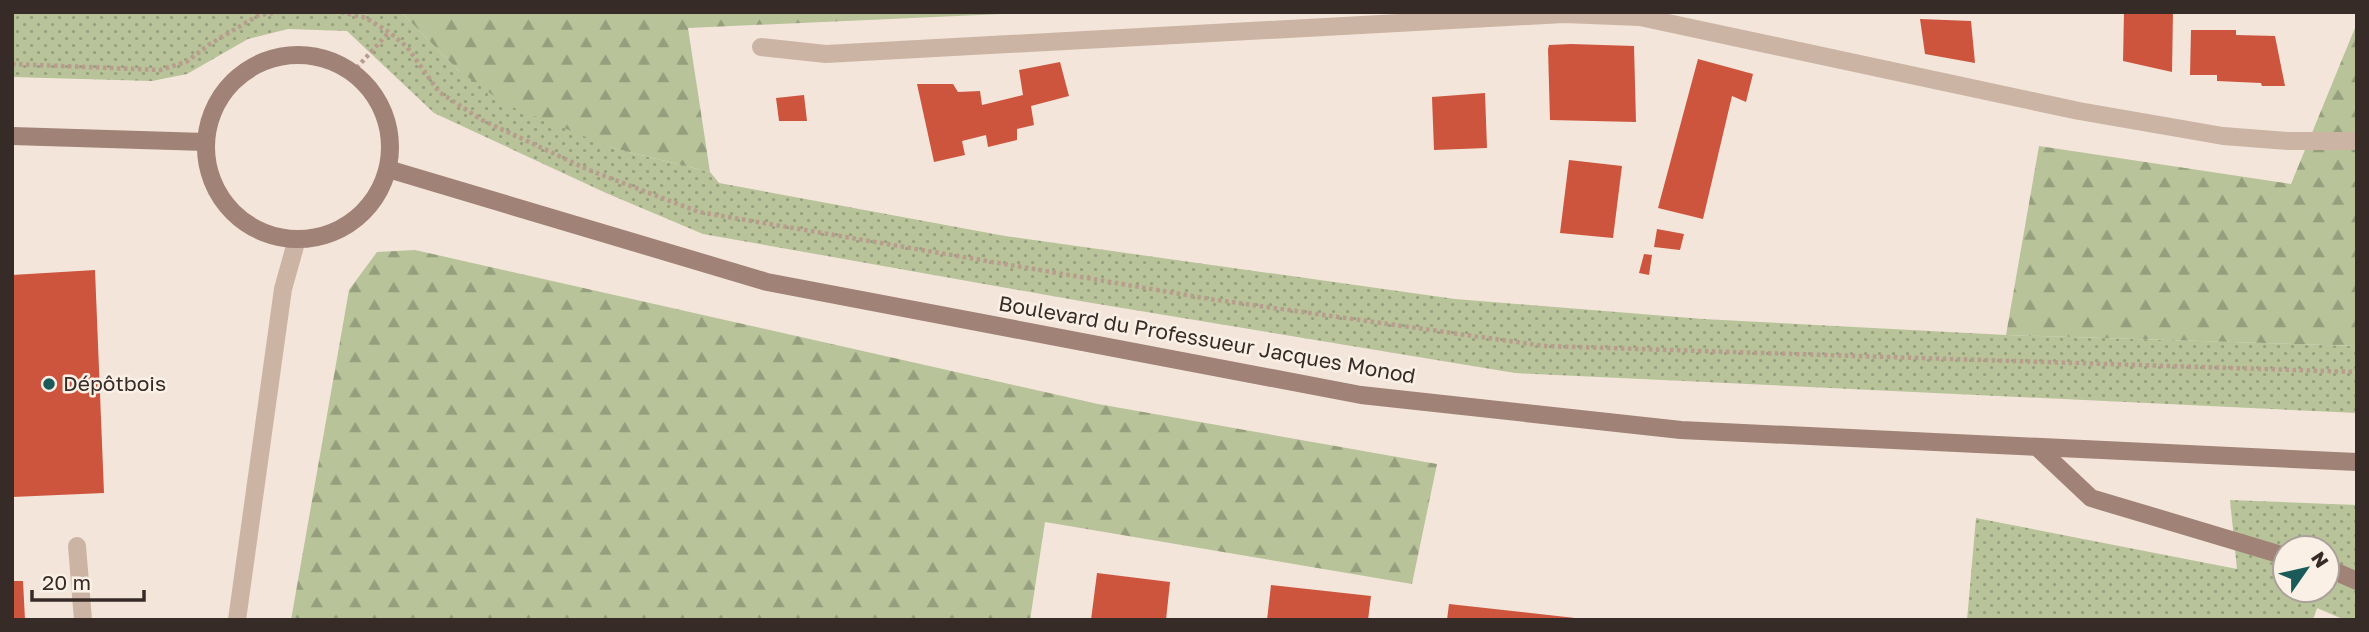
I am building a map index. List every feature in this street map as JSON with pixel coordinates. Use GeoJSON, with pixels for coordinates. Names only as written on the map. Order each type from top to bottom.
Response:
{"type":"FeatureCollection","features":[{"type":"Feature","properties":{"kind":"main road"},"geometry":{"type":"LineString","coordinates":[[281,55],[311,55],[341,64],[352,73],[365,82],[383,108],[391,138],[388,169],[376,197],[356,220],[328,235],[298,239],[268,234],[242,220],[222,199],[209,172],[205,142],[212,112],[228,86],[252,66],[281,55]]}},
{"type":"Feature","properties":{"kind":"main road"},"geometry":{"type":"LineString","coordinates":[[12,136],[205,142]]}},
{"type":"Feature","properties":{"kind":"main road","name":"Boulevard du Professueur Jacques Monod"},"geometry":{"type":"LineString","coordinates":[[388,169],[767,282],[1361,395],[1681,430],[2357,462]]}},
{"type":"Feature","properties":{"kind":"main road"},"geometry":{"type":"LineString","coordinates":[[2037,447],[2091,498],[2271,552]]}},
{"type":"Feature","properties":{"kind":"street"},"geometry":{"type":"LineString","coordinates":[[761,47],[826,54],[1564,14],[1640,17],[2092,113],[2222,136],[2288,141],[2357,141]]}},
{"type":"Feature","properties":{"kind":"street"},"geometry":{"type":"LineString","coordinates":[[237,620],[283,289],[298,239]]}},
{"type":"Feature","properties":{"kind":"street"},"geometry":{"type":"LineString","coordinates":[[77,546],[83,620]]}},
{"type":"Feature","properties":{"kind":"path"},"geometry":{"type":"LineString","coordinates":[[12,64],[159,69],[186,62],[210,44],[259,15],[279,12]]}},
{"type":"Feature","properties":{"kind":"path"},"geometry":{"type":"LineString","coordinates":[[341,12],[366,18],[389,32],[407,47],[439,92],[482,120],[589,170],[699,212],[1210,299],[1545,346],[2357,372]]}},
{"type":"Feature","properties":{"kind":"path"},"geometry":{"type":"LineString","coordinates":[[352,73],[389,32]]}},
{"type":"Feature","properties":{"kind":"green space"},"geometry":{"type":"Polygon","coordinates":[[[12,12],[401,12],[458,70],[613,148],[710,172],[719,183],[1005,236],[1455,299],[1703,319],[2006,335],[2357,346],[2357,413],[1515,373],[1086,302],[703,234],[606,193],[434,113],[347,31],[288,29],[248,39],[187,74],[152,81],[12,77],[12,12]]]}},
{"type":"Feature","properties":{"kind":"green space"},"geometry":{"type":"Polygon","coordinates":[[[401,12],[1043,12],[688,28],[710,172],[613,148],[505,104],[458,70],[401,12]]]}},
{"type":"Feature","properties":{"kind":"green space"},"geometry":{"type":"Polygon","coordinates":[[[2357,23],[2357,346],[2006,335],[2039,146],[2291,184],[2357,23]]]}},
{"type":"Feature","properties":{"kind":"green space"},"geometry":{"type":"Polygon","coordinates":[[[415,250],[1098,404],[1437,464],[1412,584],[1045,522],[1030,620],[291,620],[349,290],[377,252],[415,250]]]}},
{"type":"Feature","properties":{"kind":"green space"},"geometry":{"type":"Polygon","coordinates":[[[2230,500],[2357,505],[2357,620],[2345,620],[2317,608],[2313,620],[1967,620],[1976,518],[2237,569],[2230,500]]]}},
{"type":"Feature","properties":{"kind":"building"},"geometry":{"type":"Polygon","coordinates":[[[2124,12],[2173,12],[2172,72],[2123,61],[2124,12]]]}},
{"type":"Feature","properties":{"kind":"building"},"geometry":{"type":"Polygon","coordinates":[[[1920,19],[1971,21],[1975,63],[1925,54],[1920,19]]]}},
{"type":"Feature","properties":{"kind":"building"},"geometry":{"type":"Polygon","coordinates":[[[2191,30],[2236,30],[2236,35],[2275,36],[2285,86],[2217,81],[2217,75],[2190,75],[2191,30]]]}},
{"type":"Feature","properties":{"kind":"building"},"geometry":{"type":"Polygon","coordinates":[[[1549,45],[1634,46],[1636,122],[1550,120],[1549,45]]]}},
{"type":"Feature","properties":{"kind":"building"},"geometry":{"type":"Polygon","coordinates":[[[1698,59],[1753,74],[1746,102],[1732,96],[1703,219],[1658,208],[1698,59]]]}},
{"type":"Feature","properties":{"kind":"building"},"geometry":{"type":"Polygon","coordinates":[[[1060,62],[1069,96],[1031,106],[1034,125],[1017,129],[1017,140],[988,147],[986,135],[962,141],[965,155],[934,162],[917,84],[953,84],[958,92],[980,91],[982,105],[1023,95],[1019,70],[1060,62]]]}},
{"type":"Feature","properties":{"kind":"building"},"geometry":{"type":"Polygon","coordinates":[[[1485,93],[1487,148],[1434,150],[1432,97],[1485,93]]]}},
{"type":"Feature","properties":{"kind":"building"},"geometry":{"type":"Polygon","coordinates":[[[804,95],[807,121],[779,121],[776,98],[804,95]]]}},
{"type":"Feature","properties":{"kind":"building"},"geometry":{"type":"Polygon","coordinates":[[[1569,160],[1622,166],[1613,238],[1560,233],[1569,160]]]}},
{"type":"Feature","properties":{"kind":"building"},"geometry":{"type":"Polygon","coordinates":[[[1657,229],[1684,234],[1680,250],[1654,247],[1657,229]]]}},
{"type":"Feature","properties":{"kind":"building"},"geometry":{"type":"Polygon","coordinates":[[[1644,254],[1652,255],[1649,275],[1639,273],[1644,254]]]}},
{"type":"Feature","properties":{"kind":"building","name":"Dépôtbois"},"geometry":{"type":"Polygon","coordinates":[[[95,270],[104,493],[12,497],[12,275],[95,270]]]}},
{"type":"Feature","properties":{"kind":"building"},"geometry":{"type":"Polygon","coordinates":[[[1097,573],[1170,582],[1166,620],[1091,620],[1097,573]]]}},
{"type":"Feature","properties":{"kind":"building"},"geometry":{"type":"Polygon","coordinates":[[[12,581],[23,581],[25,620],[12,620],[12,581]]]}},
{"type":"Feature","properties":{"kind":"building"},"geometry":{"type":"Polygon","coordinates":[[[1271,585],[1371,596],[1368,620],[1267,620],[1271,585]]]}},
{"type":"Feature","properties":{"kind":"building"},"geometry":{"type":"Polygon","coordinates":[[[1449,604],[1575,618],[1575,620],[1447,620],[1449,604]]]}},
{"type":"Feature","properties":{"kind":"place","name":"Dépôtbois"},"geometry":{"type":"Point","coordinates":[49,384]}}]}
